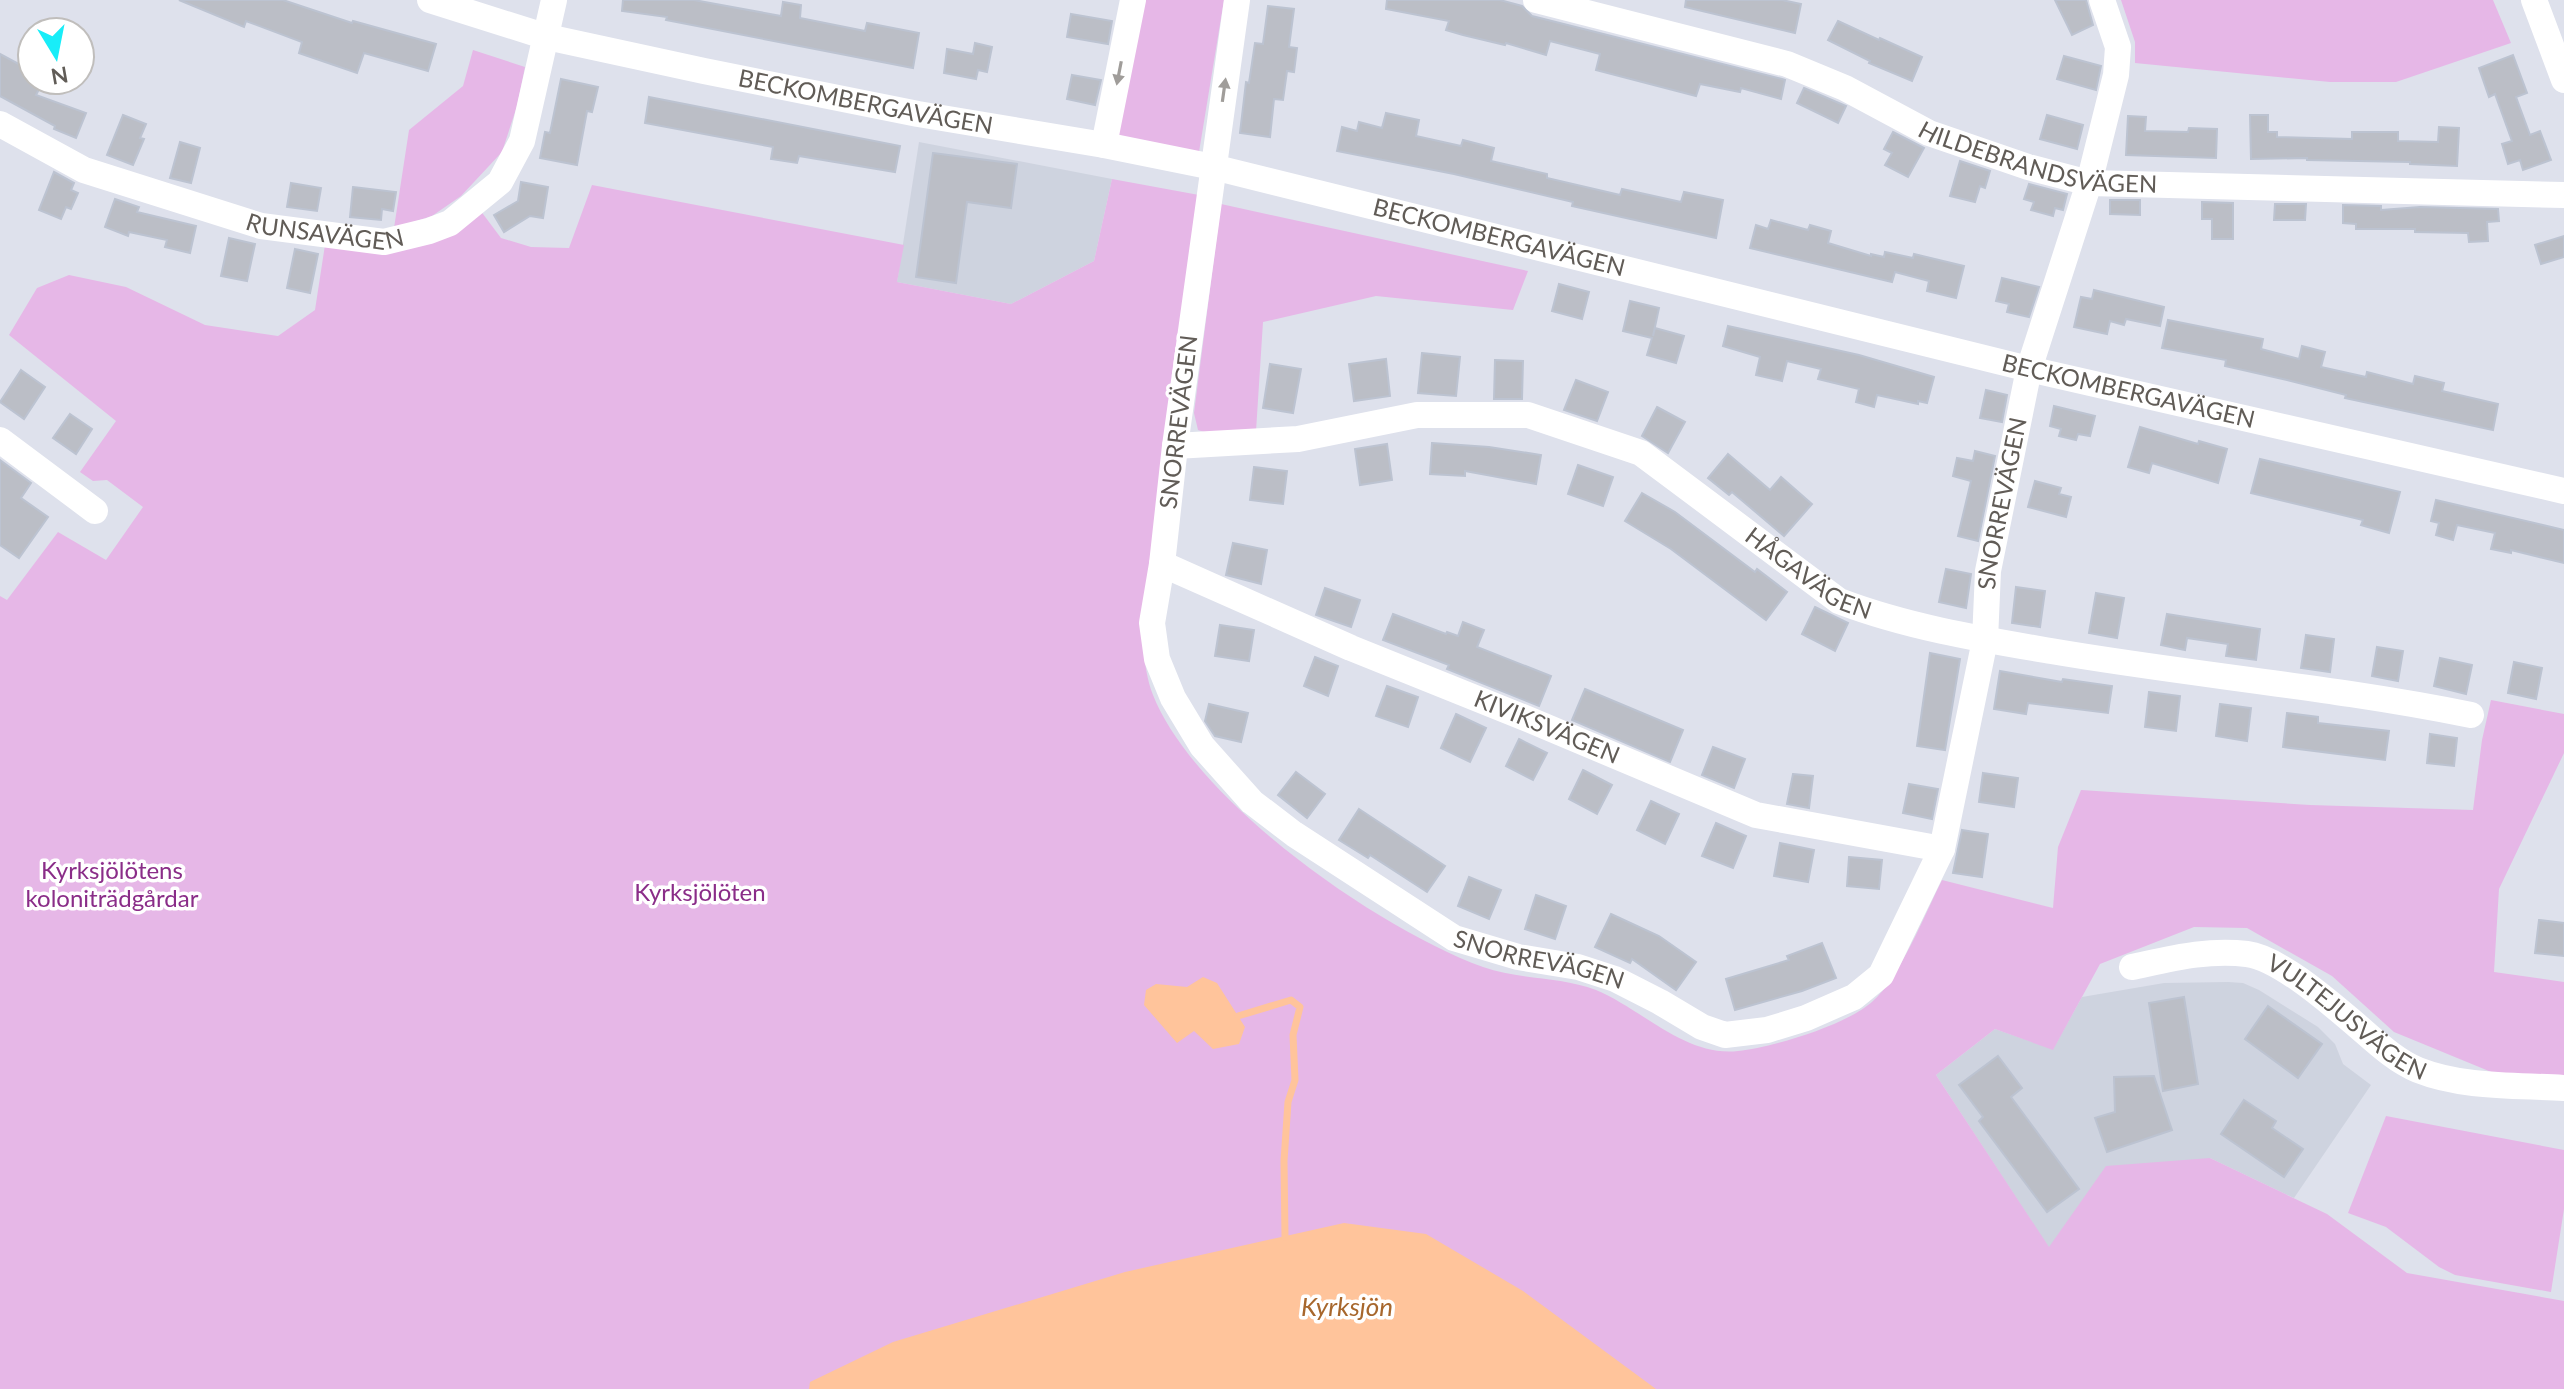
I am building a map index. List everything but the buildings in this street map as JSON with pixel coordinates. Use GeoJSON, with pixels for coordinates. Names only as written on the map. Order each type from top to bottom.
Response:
{"type":"FeatureCollection","features":[{"type":"Feature","properties":{"kind":"street","name":"BECKOMBERGAVÄGEN"},"geometry":{"type":"LineString","coordinates":[[430,0],[547,37],[918,114],[1213,167],[2029,369],[2564,491]]}},
{"type":"Feature","properties":{"kind":"street","name":"RUNSAVÄGEN"},"geometry":{"type":"LineString","coordinates":[[0,124],[84,170],[261,226],[384,242],[450,223],[500,182],[522,141],[554,0]]}},
{"type":"Feature","properties":{"kind":"street"},"geometry":{"type":"LineString","coordinates":[[1104,145],[1133,0]]}},
{"type":"Feature","properties":{"kind":"street","name":"SNORREVÄGEN"},"geometry":{"type":"LineString","coordinates":[[1237,0],[1152,623],[1157,659],[1173,698],[1202,746],[1252,802],[1283,826],[1454,938],[1518,957],[1578,967],[1615,979],[1702,1027],[1725,1035],[1767,1030],[1806,1018],[1854,997],[1881,975],[1942,849],[1985,640],[1988,571],[2029,369],[2089,183],[2116,75],[2118,47],[2102,0]]}},
{"type":"Feature","properties":{"kind":"street","name":"HILDEBRANDSVÄGEN"},"geometry":{"type":"LineString","coordinates":[[1536,0],[1787,64],[1845,88],[1929,133],[2028,167],[2089,183],[2564,195]]}},
{"type":"Feature","properties":{"kind":"street"},"geometry":{"type":"LineString","coordinates":[[2534,0],[2564,80]]}},
{"type":"Feature","properties":{"kind":"street","name":"HÅGAVÄGEN"},"geometry":{"type":"LineString","coordinates":[[1175,446],[1298,439],[1417,415],[1528,415],[1641,453],[1839,601],[1873,614],[1985,640],[2159,669],[2387,698],[2471,715]]}},
{"type":"Feature","properties":{"kind":"street"},"geometry":{"type":"LineString","coordinates":[[0,440],[95,511]]}},
{"type":"Feature","properties":{"kind":"street","name":"KIVIKSVÄGEN"},"geometry":{"type":"LineString","coordinates":[[1162,564],[1351,648],[1756,815],[1942,849]]}},
{"type":"Feature","properties":{"kind":"street","name":"VULTEJUSVÄGEN"},"geometry":{"type":"LineString","coordinates":[[2132,967],[2193,953],[2249,954],[2273,963],[2324,998],[2386,1050],[2418,1070],[2452,1079],[2564,1088]]}},
{"type":"Feature","properties":{"kind":"shaded area"},"geometry":{"type":"Polygon","coordinates":[[[919,142],[1112,179],[1094,261],[1011,304],[897,282],[919,142]]]}},
{"type":"Feature","properties":{"kind":"shaded area"},"geometry":{"type":"Polygon","coordinates":[[[2164,983],[2243,983],[2259,990],[2318,1027],[2335,1044],[2343,1064],[2371,1085],[2294,1198],[2210,1158],[2049,1248],[1936,1075],[1995,1029],[2053,1049],[2082,997],[2164,983]]]}},
{"type":"Feature","properties":{"kind":"green space"},"geometry":{"type":"Polygon","coordinates":[[[1143,0],[1224,0],[1199,152],[1118,137],[1143,0]]]}},
{"type":"Feature","properties":{"kind":"green space"},"geometry":{"type":"Polygon","coordinates":[[[2121,0],[2493,0],[2511,43],[2396,82],[2330,82],[2135,63],[2135,42],[2121,0]]]}},
{"type":"Feature","properties":{"kind":"green space"},"geometry":{"type":"Polygon","coordinates":[[[473,50],[525,67],[517,106],[502,152],[461,196],[432,216],[394,228],[409,130],[463,86],[473,50]]]}},
{"type":"Feature","properties":{"kind":"green space","name":"Kyrksjölöten"},"geometry":{"type":"Polygon","coordinates":[[[1112,179],[1199,195],[1143,648],[1153,695],[1175,736],[1208,777],[1248,818],[1294,856],[1393,923],[1440,949],[1483,967],[1596,990],[1700,1047],[1738,1051],[1771,1045],[1809,1034],[1861,1010],[1883,991],[1902,961],[1942,880],[2053,908],[2058,847],[2081,790],[2310,805],[2473,810],[2482,740],[2491,700],[2564,714],[2564,753],[2499,889],[2494,972],[2564,982],[2564,1079],[2501,1076],[2394,1032],[2332,976],[2247,928],[2194,927],[2100,964],[2053,1050],[1995,1029],[1936,1075],[2049,1247],[2106,1166],[2210,1158],[2327,1214],[2407,1273],[2564,1301],[2564,1389],[0,1389],[0,596],[7,600],[58,532],[106,560],[143,507],[107,480],[93,481],[80,472],[116,421],[9,335],[37,288],[69,275],[126,287],[205,325],[278,336],[315,310],[325,245],[480,210],[501,238],[531,247],[569,248],[592,185],[904,245],[897,282],[1011,304],[1094,261],[1112,179]]]}},
{"type":"Feature","properties":{"kind":"green space"},"geometry":{"type":"Polygon","coordinates":[[[1221,204],[1528,271],[1513,310],[1376,296],[1263,322],[1256,431],[1207,433],[1198,430],[1194,413],[1221,204]]]}},
{"type":"Feature","properties":{"kind":"green space"},"geometry":{"type":"Polygon","coordinates":[[[2386,1116],[2564,1150],[2564,1209],[2551,1292],[2455,1275],[2439,1267],[2386,1227],[2348,1213],[2386,1116]]]}},
{"type":"Feature","properties":{"kind":"water"},"geometry":{"type":"Polygon","coordinates":[[[1203,977],[1217,983],[1245,1027],[1239,1044],[1213,1049],[1194,1031],[1177,1043],[1144,1005],[1146,990],[1156,984],[1187,987],[1203,977]]]}},
{"type":"Feature","properties":{"kind":"water","name":"Kyrksjön"},"geometry":{"type":"Polygon","coordinates":[[[1344,1223],[1426,1234],[1523,1291],[1656,1389],[809,1389],[810,1382],[893,1342],[1125,1272],[1344,1223]]]}},
{"type":"Feature","properties":{"kind":"waterway"},"geometry":{"type":"LineString","coordinates":[[1238,1016],[1291,1000],[1300,1007],[1293,1035],[1295,1080],[1288,1102],[1284,1161],[1285,1237]]}},
{"type":"Feature","properties":{"kind":"park label","name":"Kyrksjölötens koloniträdgårdar"},"geometry":{"type":"Point","coordinates":[112,885]}}]}
